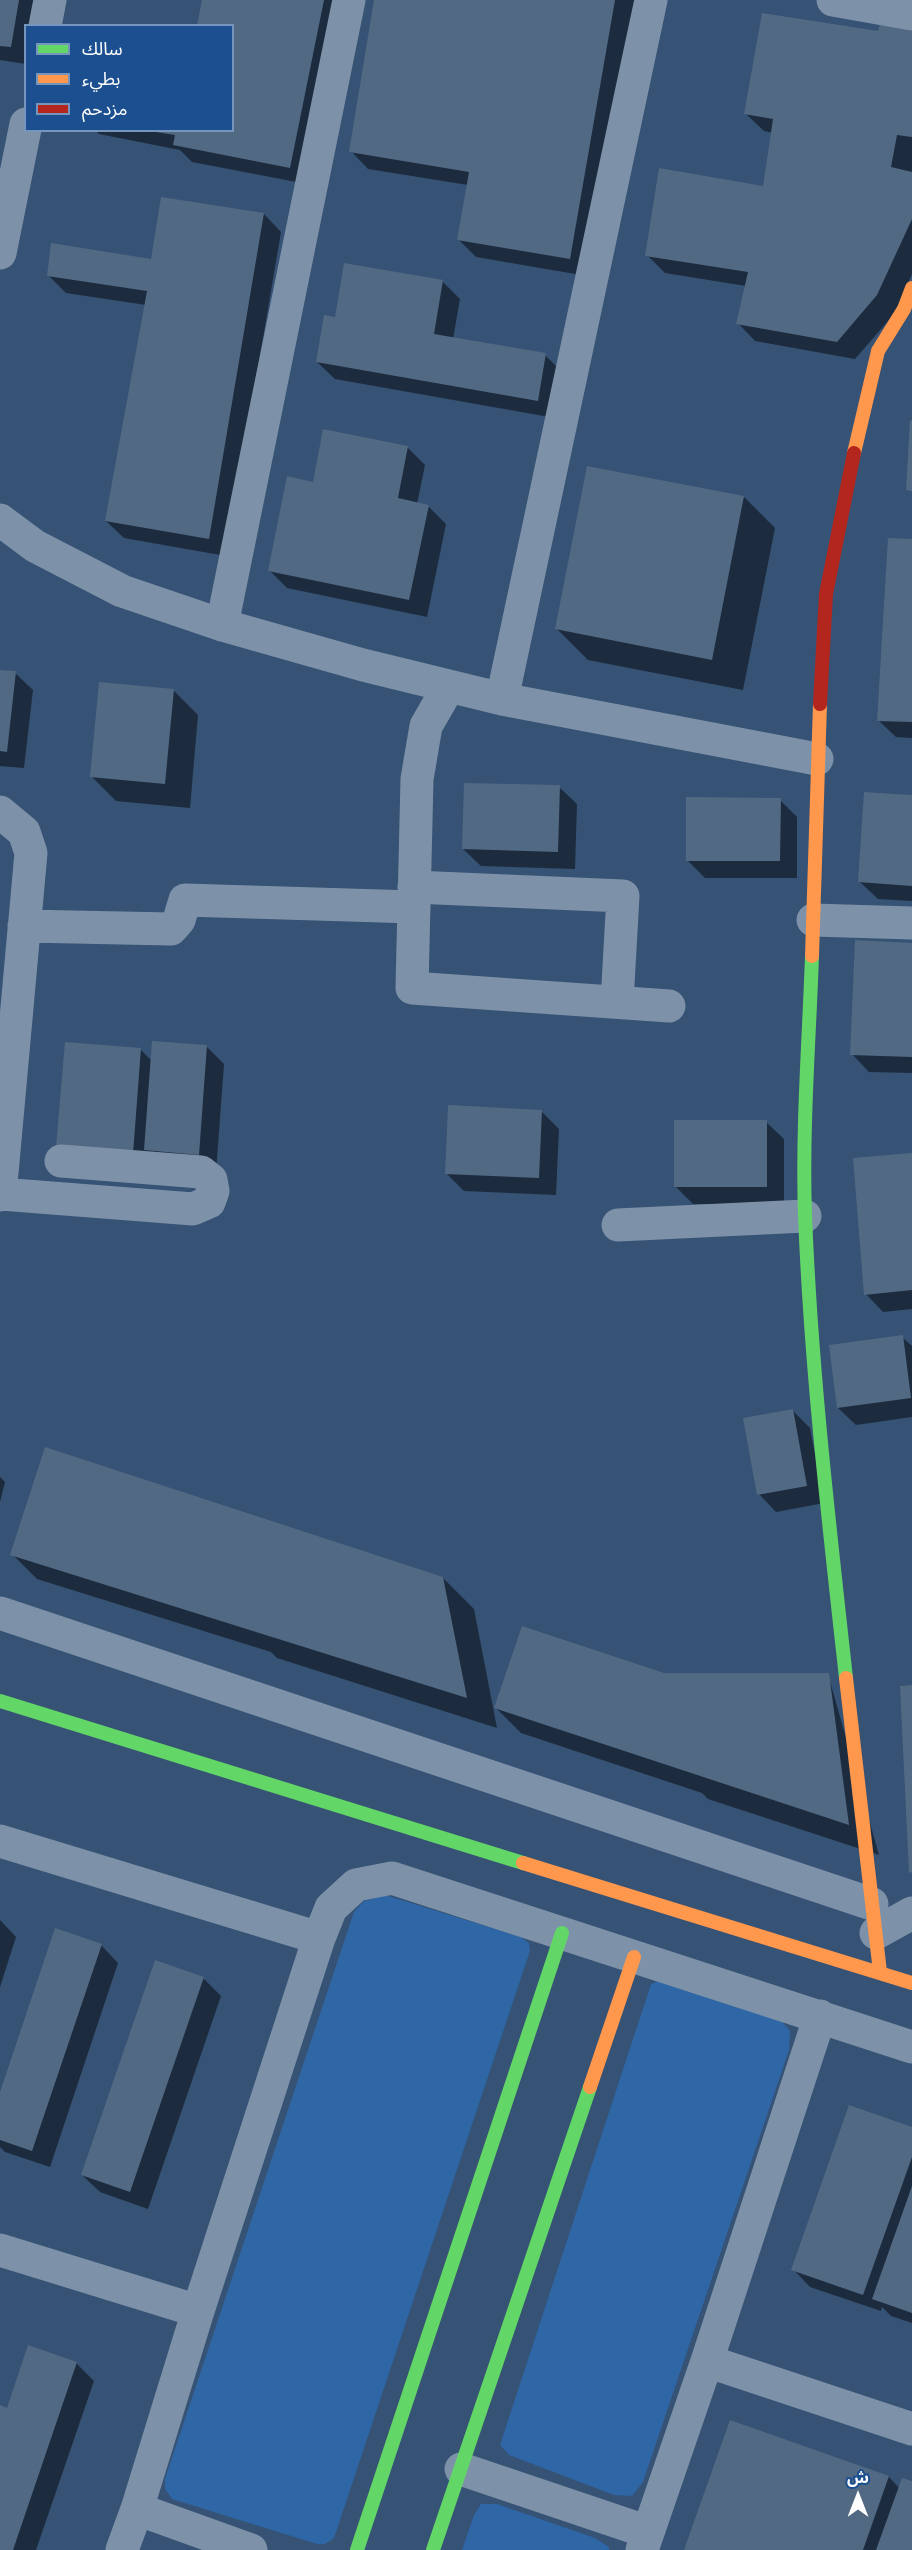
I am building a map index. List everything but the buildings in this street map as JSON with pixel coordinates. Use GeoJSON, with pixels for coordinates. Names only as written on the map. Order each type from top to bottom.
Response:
{"type":"FeatureCollection","features":[{"type":"Feature","properties":{"kind":"street"},"geometry":{"type":"LineString","coordinates":[[45,24],[50,0]]}},
{"type":"Feature","properties":{"kind":"street"},"geometry":{"type":"LineString","coordinates":[[222,625],[349,0]]}},
{"type":"Feature","properties":{"kind":"street"},"geometry":{"type":"LineString","coordinates":[[502,699],[651,0]]}},
{"type":"Feature","properties":{"kind":"street"},"geometry":{"type":"LineString","coordinates":[[833,0],[912,14]]}},
{"type":"Feature","properties":{"kind":"street"},"geometry":{"type":"LineString","coordinates":[[0,253],[24,132]]}},
{"type":"Feature","properties":{"kind":"street"},"geometry":{"type":"LineString","coordinates":[[880,1972],[819,1441],[804,1165],[817,759],[825,594],[850,469],[878,351],[909,303]]}},
{"type":"Feature","properties":{"kind":"street"},"geometry":{"type":"LineString","coordinates":[[0,520],[35,546],[122,591],[222,625],[363,665],[502,699],[817,759]]}},
{"type":"Feature","properties":{"kind":"street"},"geometry":{"type":"LineString","coordinates":[[449,686],[426,726],[417,779],[412,987],[669,1006]]}},
{"type":"Feature","properties":{"kind":"street"},"geometry":{"type":"LineString","coordinates":[[0,812],[24,832],[31,853],[24,926],[7,1029],[0,1195],[193,1209],[209,1202],[213,1191],[211,1180],[201,1172],[61,1161]]}},
{"type":"Feature","properties":{"kind":"street"},"geometry":{"type":"LineString","coordinates":[[24,926],[171,929],[179,920],[185,900],[623,896],[617,1002]]}},
{"type":"Feature","properties":{"kind":"street"},"geometry":{"type":"LineString","coordinates":[[813,920],[912,923]]}},
{"type":"Feature","properties":{"kind":"street"},"geometry":{"type":"LineString","coordinates":[[618,1225],[805,1216]]}},
{"type":"Feature","properties":{"kind":"street"},"geometry":{"type":"LineString","coordinates":[[0,1613],[874,1919],[912,1913]]}},
{"type":"Feature","properties":{"kind":"street"},"geometry":{"type":"LineString","coordinates":[[0,1701],[912,1983]]}},
{"type":"Feature","properties":{"kind":"street"},"geometry":{"type":"LineString","coordinates":[[0,1841],[319,1938]]}},
{"type":"Feature","properties":{"kind":"street"},"geometry":{"type":"LineString","coordinates":[[122,2550],[137,2510],[198,2311],[319,1938],[332,1908],[356,1885],[392,1878],[912,2047]]}},
{"type":"Feature","properties":{"kind":"street"},"geometry":{"type":"LineString","coordinates":[[357,2550],[562,1933]]}},
{"type":"Feature","properties":{"kind":"street"},"geometry":{"type":"LineString","coordinates":[[433,2550],[634,1957]]}},
{"type":"Feature","properties":{"kind":"street"},"geometry":{"type":"LineString","coordinates":[[461,2469],[645,2541],[707,2361],[820,2016]]}},
{"type":"Feature","properties":{"kind":"street"},"geometry":{"type":"LineString","coordinates":[[0,2250],[198,2311]]}},
{"type":"Feature","properties":{"kind":"street"},"geometry":{"type":"LineString","coordinates":[[707,2361],[912,2429]]}},
{"type":"Feature","properties":{"kind":"street"},"geometry":{"type":"LineString","coordinates":[[137,2510],[251,2550]]}},
{"type":"Feature","properties":{"kind":"shaded area"},"geometry":{"type":"Polygon","coordinates":[[[385,1895],[521,1937],[529,1943],[530,1951],[334,2538],[325,2544],[317,2544],[172,2499],[165,2489],[165,2479],[354,1912],[364,1901],[385,1895]]]}},
{"type":"Feature","properties":{"kind":"shaded area"},"geometry":{"type":"Polygon","coordinates":[[[658,1981],[779,2018],[790,2031],[789,2050],[643,2482],[632,2496],[614,2495],[509,2455],[500,2445],[651,1984],[658,1981]]]}},
{"type":"Feature","properties":{"kind":"shaded area"},"geometry":{"type":"Polygon","coordinates":[[[481,2504],[497,2504],[595,2538],[609,2547],[609,2550],[462,2550],[474,2515],[481,2504]]]}},
{"type":"Feature","properties":{"kind":"traffic: fast"},"geometry":{"type":"LineString","coordinates":[[812,956],[805,1118],[805,1215],[816,1389],[846,1678]]}},
{"type":"Feature","properties":{"kind":"traffic: fast"},"geometry":{"type":"LineString","coordinates":[[0,1701],[523,1863]]}},
{"type":"Feature","properties":{"kind":"traffic: fast"},"geometry":{"type":"LineString","coordinates":[[357,2550],[562,1933]]}},
{"type":"Feature","properties":{"kind":"traffic: fast"},"geometry":{"type":"LineString","coordinates":[[433,2550],[590,2087]]}},
{"type":"Feature","properties":{"kind":"traffic: slow"},"geometry":{"type":"LineString","coordinates":[[854,453],[878,351],[904,309],[912,288]]}},
{"type":"Feature","properties":{"kind":"traffic: slow"},"geometry":{"type":"LineString","coordinates":[[812,956],[820,704]]}},
{"type":"Feature","properties":{"kind":"traffic: slow"},"geometry":{"type":"LineString","coordinates":[[846,1678],[880,1972]]}},
{"type":"Feature","properties":{"kind":"traffic: slow"},"geometry":{"type":"LineString","coordinates":[[523,1863],[912,1983]]}},
{"type":"Feature","properties":{"kind":"traffic: slow"},"geometry":{"type":"LineString","coordinates":[[590,2087],[634,1957]]}},
{"type":"Feature","properties":{"kind":"traffic: jam"},"geometry":{"type":"LineString","coordinates":[[820,704],[826,594],[854,453]]}}]}
